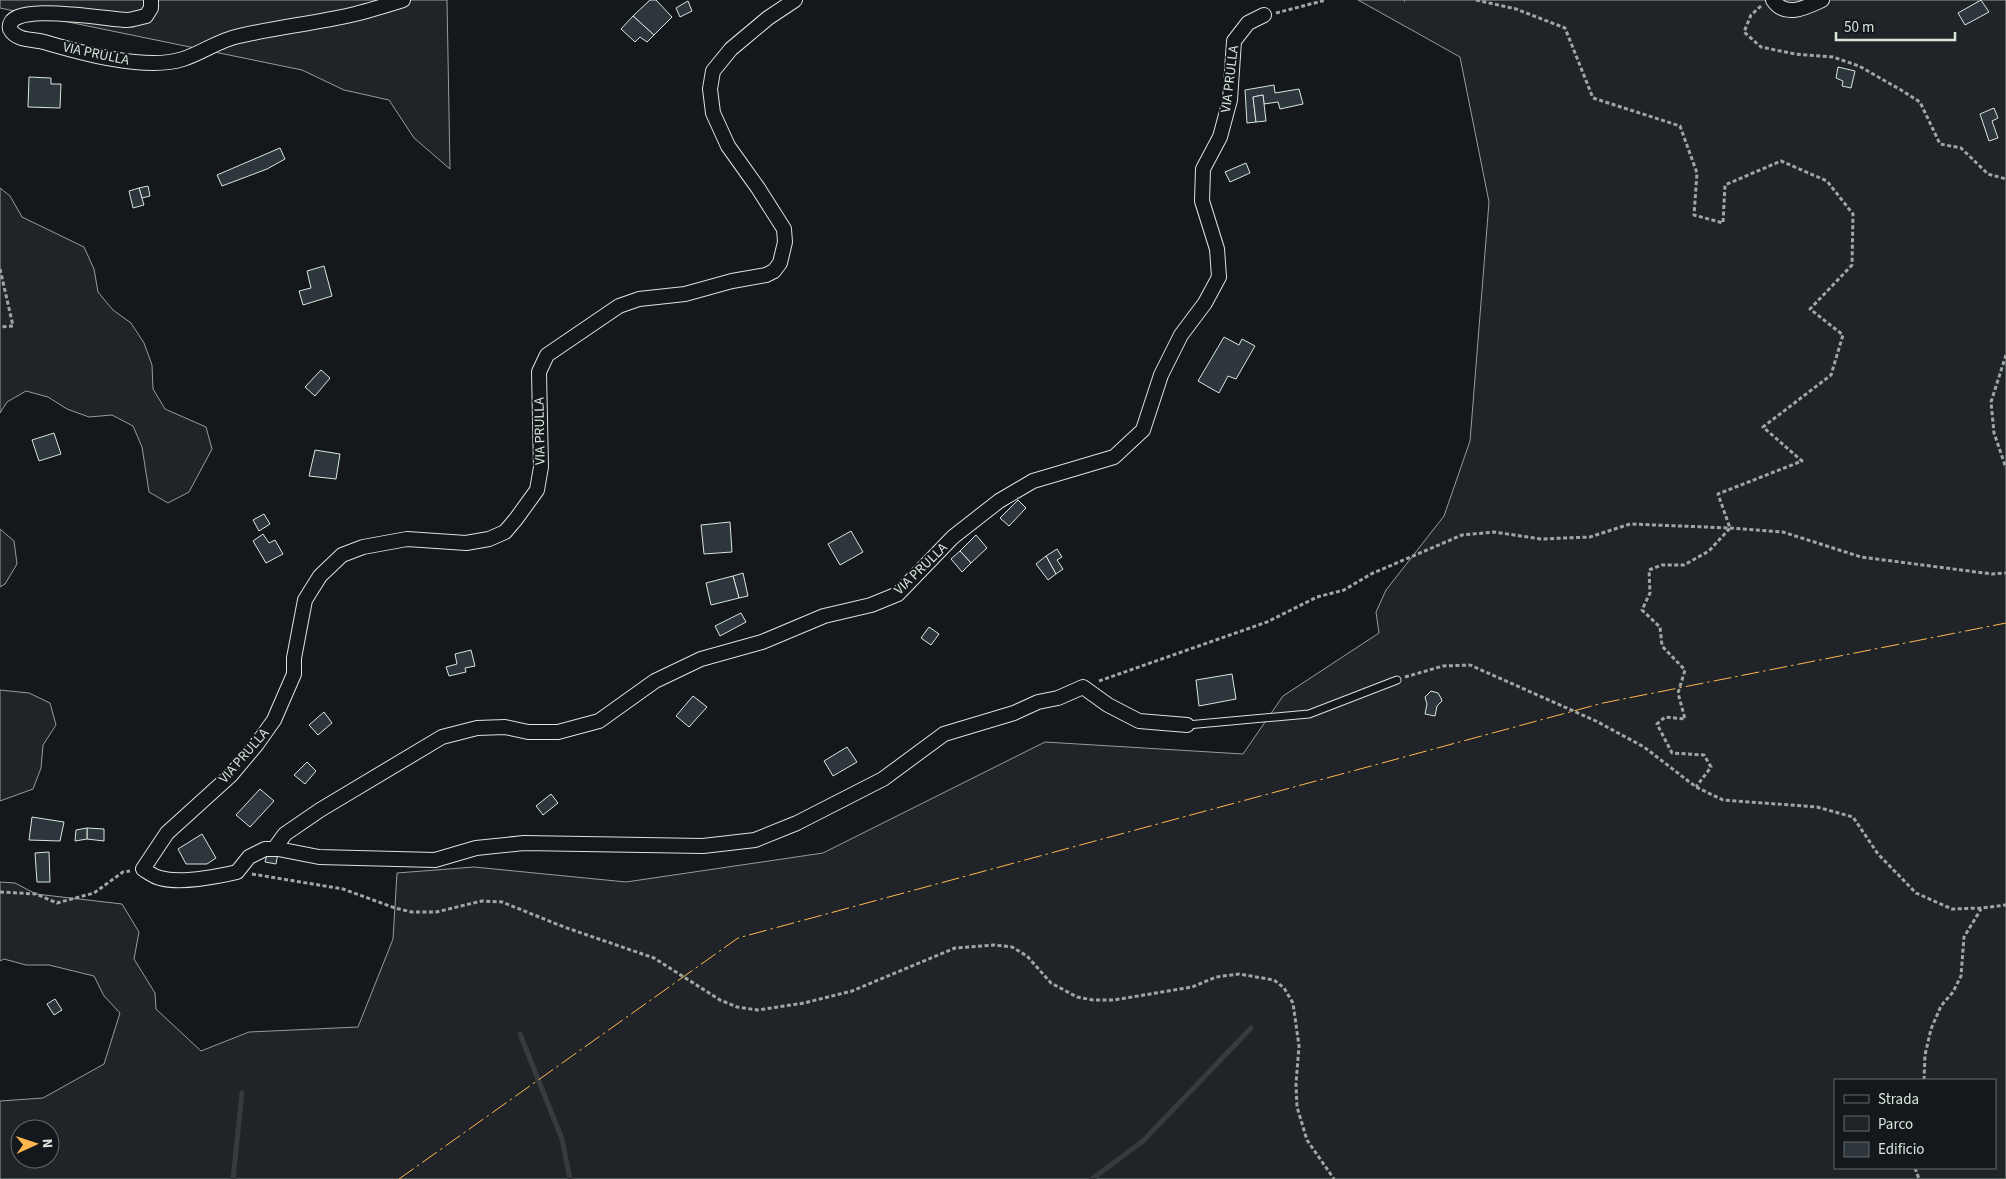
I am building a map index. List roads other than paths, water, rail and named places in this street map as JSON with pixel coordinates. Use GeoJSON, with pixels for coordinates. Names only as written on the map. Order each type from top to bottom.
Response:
{"type":"FeatureCollection","features":[{"type":"Feature","properties":{"kind":"street","name":"VIA PRULLA"},"geometry":{"type":"LineString","coordinates":[[151,0],[151,8],[146,16],[128,20],[81,12],[28,12],[15,16],[11,20],[10,29],[15,35],[22,38],[34,39],[124,61],[134,63],[166,62],[183,59],[236,36],[356,14],[403,0]]}},
{"type":"Feature","properties":{"kind":"street","name":"VIA PRULLA"},"geometry":{"type":"LineString","coordinates":[[795,0],[768,18],[731,49],[713,71],[710,89],[713,113],[728,146],[784,229],[785,242],[780,263],[774,271],[766,275],[732,281],[685,294],[639,299],[619,306],[547,355],[539,372],[542,467],[537,490],[516,519],[505,532],[490,539],[466,543],[407,539],[363,547],[342,555],[320,576],[305,600],[294,658],[294,674],[274,720],[258,744],[231,774],[167,833],[143,869],[159,878],[182,880],[237,872],[249,857],[264,849],[274,849],[285,834],[320,810],[442,737],[477,728],[496,727],[528,732],[558,732],[599,721],[655,681],[700,659],[762,642],[824,616],[871,605],[898,594],[953,537],[999,501],[1033,481],[1114,457],[1143,430],[1161,375],[1181,335],[1206,303],[1219,277],[1217,249],[1202,201],[1203,169],[1220,137],[1230,100],[1234,41],[1248,23],[1264,15]]}},
{"type":"Feature","properties":{"kind":"street"},"geometry":{"type":"LineString","coordinates":[[1773,0],[1778,8],[1788,11],[1809,6],[1822,0]]}},
{"type":"Feature","properties":{"kind":"street"},"geometry":{"type":"LineString","coordinates":[[274,849],[319,857],[435,860],[476,848],[524,843],[703,846],[755,840],[797,823],[882,779],[944,734],[1014,713],[1038,702],[1058,698],[1083,687],[1108,705],[1139,721],[1187,725]]}},
{"type":"Feature","properties":{"kind":"lane"},"geometry":{"type":"LineString","coordinates":[[1187,725],[1309,714],[1397,680]]}},
{"type":"Feature","properties":{"kind":"waterway"},"geometry":{"type":"LineString","coordinates":[[1092,1179],[1143,1141],[1251,1028]]}},
{"type":"Feature","properties":{"kind":"waterway"},"geometry":{"type":"LineString","coordinates":[[520,1034],[562,1139],[570,1179]]}},
{"type":"Feature","properties":{"kind":"waterway"},"geometry":{"type":"LineString","coordinates":[[233,1179],[242,1093]]}}]}
